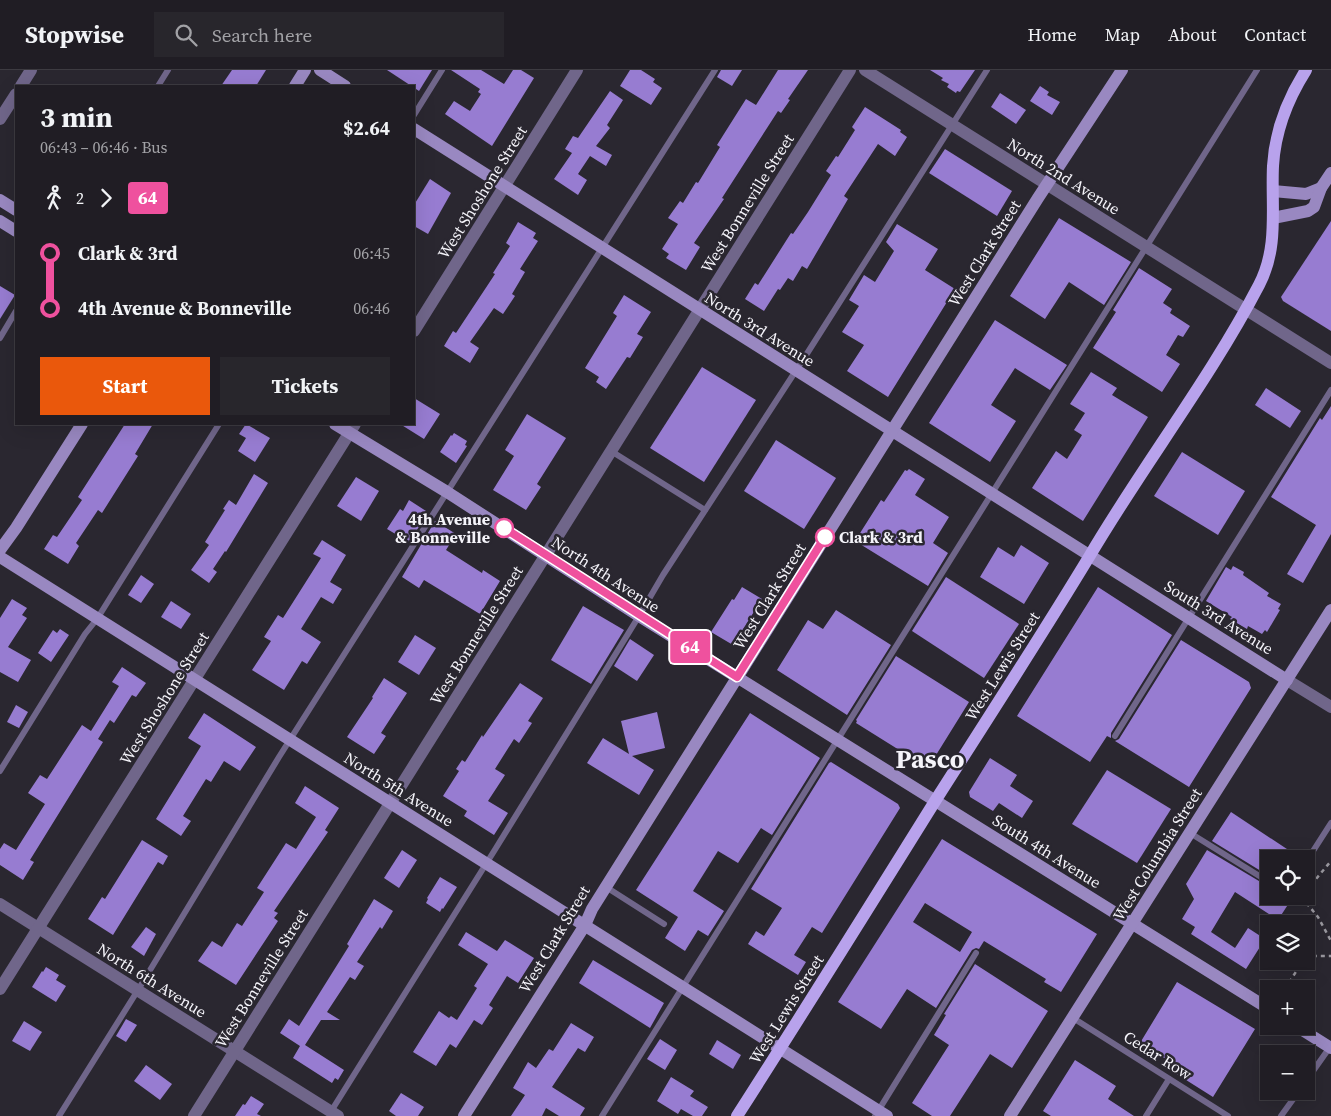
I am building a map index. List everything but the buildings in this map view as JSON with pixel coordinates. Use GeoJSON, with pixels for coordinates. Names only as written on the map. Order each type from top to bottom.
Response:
{"type":"FeatureCollection","features":[{"type":"Feature","properties":{"kind":"main road","name":"West Lewis Street"},"geometry":{"type":"LineString","coordinates":[[738,1116],[1221,349],[1268,268],[1271,252],[1276,138],[1289,98],[1306,70]]}},
{"type":"Feature","properties":{"kind":"street"},"geometry":{"type":"LineString","coordinates":[[22,85],[31,70]]}},
{"type":"Feature","properties":{"kind":"street"},"geometry":{"type":"LineString","coordinates":[[296,85],[305,70]]}},
{"type":"Feature","properties":{"kind":"street"},"geometry":{"type":"LineString","coordinates":[[320,70],[343,85]]}},
{"type":"Feature","properties":{"kind":"street","name":"West Shoshone Street"},"geometry":{"type":"LineString","coordinates":[[415,329],[578,70]]}},
{"type":"Feature","properties":{"kind":"street","name":"West Bonneville Street"},"geometry":{"type":"LineString","coordinates":[[194,1116],[850,70]]}},
{"type":"Feature","properties":{"kind":"street","name":"North 2nd Avenue"},"geometry":{"type":"LineString","coordinates":[[865,70],[1331,363]]}},
{"type":"Feature","properties":{"kind":"street","name":"West Clark Street"},"geometry":{"type":"LineString","coordinates":[[464,1116],[585,925],[592,909],[891,430],[1047,184],[1122,70]]}},
{"type":"Feature","properties":{"kind":"street"},"geometry":{"type":"LineString","coordinates":[[0,119],[15,96]]}},
{"type":"Feature","properties":{"kind":"street","name":"North 3rd Avenue"},"geometry":{"type":"LineString","coordinates":[[415,130],[1090,555]]}},
{"type":"Feature","properties":{"kind":"street"},"geometry":{"type":"LineString","coordinates":[[1273,218],[1308,211],[1314,207],[1321,188],[1331,173]]}},
{"type":"Feature","properties":{"kind":"street"},"geometry":{"type":"LineString","coordinates":[[1274,191],[1306,194],[1321,188]]}},
{"type":"Feature","properties":{"kind":"street"},"geometry":{"type":"LineString","coordinates":[[0,200],[15,209]]}},
{"type":"Feature","properties":{"kind":"street"},"geometry":{"type":"LineString","coordinates":[[0,221],[15,230]]}},
{"type":"Feature","properties":{"kind":"street"},"geometry":{"type":"LineString","coordinates":[[0,550],[81,425]]}},
{"type":"Feature","properties":{"kind":"street","name":"North 4th Avenue"},"geometry":{"type":"LineString","coordinates":[[339,425],[352,428],[447,492],[640,616],[935,801]]}},
{"type":"Feature","properties":{"kind":"street","name":"West Shoshone Street"},"geometry":{"type":"LineString","coordinates":[[0,989],[352,428]]}},
{"type":"Feature","properties":{"kind":"street","name":"South 3rd Avenue"},"geometry":{"type":"LineString","coordinates":[[1090,555],[1331,707]]}},
{"type":"Feature","properties":{"kind":"street","name":"North 5th Avenue"},"geometry":{"type":"LineString","coordinates":[[0,557],[683,987],[880,1114]]}},
{"type":"Feature","properties":{"kind":"street","name":"West Columbia Street"},"geometry":{"type":"LineString","coordinates":[[1010,1116],[1331,610]]}},
{"type":"Feature","properties":{"kind":"street","name":"South 4th Avenue"},"geometry":{"type":"LineString","coordinates":[[935,801],[1036,862],[1260,1003]]}},
{"type":"Feature","properties":{"kind":"street","name":"North 6th Avenue"},"geometry":{"type":"LineString","coordinates":[[0,904],[332,1114]]}},
{"type":"Feature","properties":{"kind":"street"},"geometry":{"type":"LineString","coordinates":[[1311,1035],[1331,1047]]}},
{"type":"Feature","properties":{"kind":"lane"},"geometry":{"type":"LineString","coordinates":[[159,85],[168,70]]}},
{"type":"Feature","properties":{"kind":"lane"},"geometry":{"type":"LineString","coordinates":[[415,113],[442,70]]}},
{"type":"Feature","properties":{"kind":"lane"},"geometry":{"type":"LineString","coordinates":[[59,1116],[290,740],[715,70]]}},
{"type":"Feature","properties":{"kind":"lane"},"geometry":{"type":"LineString","coordinates":[[332,1114],[640,616],[663,575],[987,70]]}},
{"type":"Feature","properties":{"kind":"lane"},"geometry":{"type":"LineString","coordinates":[[602,1116],[1257,70]]}},
{"type":"Feature","properties":{"kind":"lane"},"geometry":{"type":"LineString","coordinates":[[0,338],[15,313]]}},
{"type":"Feature","properties":{"kind":"lane"},"geometry":{"type":"LineString","coordinates":[[1115,736],[1331,390]]}},
{"type":"Feature","properties":{"kind":"lane"},"geometry":{"type":"LineString","coordinates":[[0,770],[218,425]]}},
{"type":"Feature","properties":{"kind":"lane"},"geometry":{"type":"LineString","coordinates":[[611,451],[705,510]]}},
{"type":"Feature","properties":{"kind":"lane"},"geometry":{"type":"LineString","coordinates":[[1314,850],[1331,823]]}},
{"type":"Feature","properties":{"kind":"lane"},"geometry":{"type":"LineString","coordinates":[[1190,833],[1260,876]]}},
{"type":"Feature","properties":{"kind":"lane"},"geometry":{"type":"LineString","coordinates":[[606,887],[664,924]]}},
{"type":"Feature","properties":{"kind":"lane"},"geometry":{"type":"LineString","coordinates":[[880,1114],[976,953]]}},
{"type":"Feature","properties":{"kind":"lane","name":"Cedar Row"},"geometry":{"type":"LineString","coordinates":[[1073,1018],[1228,1116]]}},
{"type":"Feature","properties":{"kind":"lane"},"geometry":{"type":"LineString","coordinates":[[1315,1069],[1331,1047]]}},
{"type":"Feature","properties":{"kind":"lane"},"geometry":{"type":"LineString","coordinates":[[1146,1116],[1169,1078]]}},
{"type":"Feature","properties":{"kind":"lane"},"geometry":{"type":"LineString","coordinates":[[1281,1116],[1293,1100]]}},
{"type":"Feature","properties":{"kind":"path"},"geometry":{"type":"LineString","coordinates":[[1315,880],[1331,861]]}},
{"type":"Feature","properties":{"kind":"path"},"geometry":{"type":"LineString","coordinates":[[1308,905],[1318,917],[1331,941]]}},
{"type":"Feature","properties":{"kind":"path"},"geometry":{"type":"LineString","coordinates":[[1315,956],[1331,956]]}},
{"type":"Feature","properties":{"kind":"bus line","name":"64"},"geometry":{"type":"LineString","coordinates":[[504,528],[737,677],[825,537]]}},
{"type":"Feature","properties":{"kind":"place","name":"4th Avenue & Bonneville"},"geometry":{"type":"Point","coordinates":[504,528]}},
{"type":"Feature","properties":{"kind":"place","name":"Clark & 3rd"},"geometry":{"type":"Point","coordinates":[825,537]}},
{"type":"Feature","properties":{"kind":"district","name":"Pasco"},"geometry":{"type":"Point","coordinates":[930,759]}}]}
